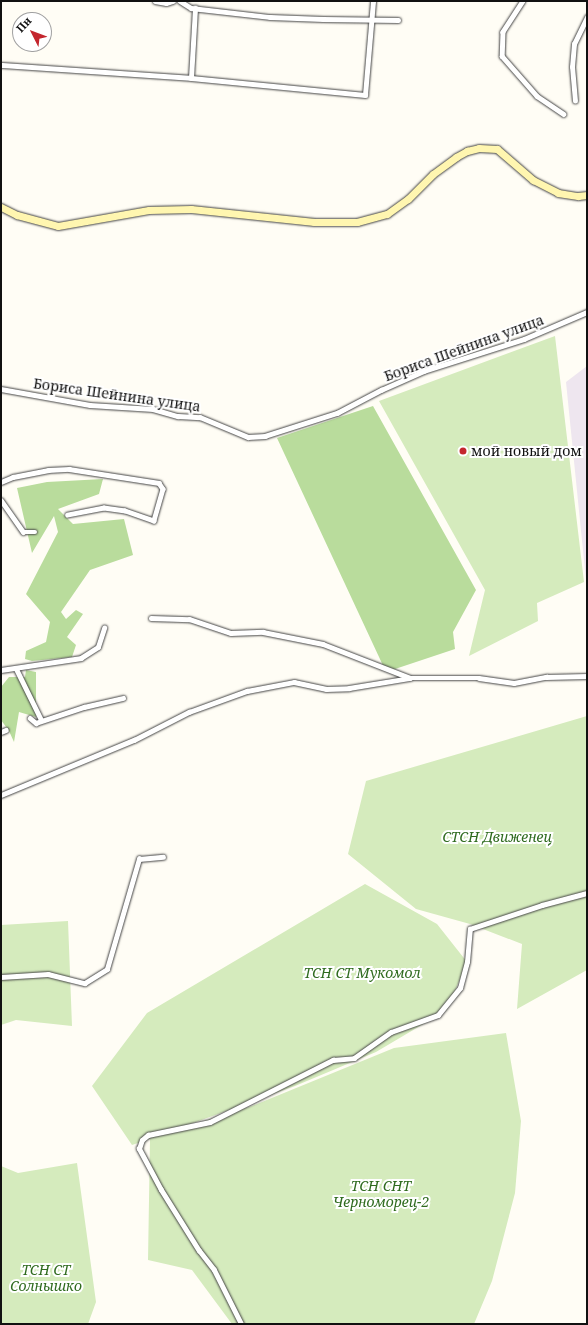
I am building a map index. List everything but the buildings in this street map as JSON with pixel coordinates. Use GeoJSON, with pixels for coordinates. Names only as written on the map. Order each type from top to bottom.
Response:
{"type":"FeatureCollection","features":[{"type":"Feature","properties":{"kind":"main road"},"geometry":{"type":"LineString","coordinates":[[1,207],[17,215],[58,226],[149,210],[191,209],[314,222],[357,222],[387,214],[408,199],[433,174],[456,157],[467,151],[479,148],[497,149],[533,180],[558,193],[578,196],[587,195]]}},
{"type":"Feature","properties":{"kind":"street"},"geometry":{"type":"LineString","coordinates":[[155,1],[166,3],[173,1]]}},
{"type":"Feature","properties":{"kind":"street"},"geometry":{"type":"LineString","coordinates":[[180,1],[195,8],[270,16],[398,20]]}},
{"type":"Feature","properties":{"kind":"street"},"geometry":{"type":"LineString","coordinates":[[1,65],[191,78],[365,95],[373,1]]}},
{"type":"Feature","properties":{"kind":"street"},"geometry":{"type":"LineString","coordinates":[[523,1],[503,32],[502,56],[537,96],[564,114]]}},
{"type":"Feature","properties":{"kind":"street"},"geometry":{"type":"LineString","coordinates":[[191,78],[195,8]]}},
{"type":"Feature","properties":{"kind":"street"},"geometry":{"type":"LineString","coordinates":[[575,102],[572,67],[574,44],[587,17]]}},
{"type":"Feature","properties":{"kind":"street","name":"Бориса Шейнина улица"},"geometry":{"type":"LineString","coordinates":[[1,389],[90,405],[153,409],[178,416],[200,417],[248,437],[265,436],[336,413],[381,390],[424,371],[524,339],[587,312]]}},
{"type":"Feature","properties":{"kind":"street"},"geometry":{"type":"LineString","coordinates":[[1,482],[13,477],[48,470],[69,469],[159,483],[163,489],[154,521],[125,511],[104,508],[68,515]]}},
{"type":"Feature","properties":{"kind":"street"},"geometry":{"type":"LineString","coordinates":[[1,500],[23,532],[35,532]]}},
{"type":"Feature","properties":{"kind":"street"},"geometry":{"type":"LineString","coordinates":[[151,618],[189,619],[230,633],[263,632],[322,644],[410,678]]}},
{"type":"Feature","properties":{"kind":"street"},"geometry":{"type":"LineString","coordinates":[[1,670],[81,658],[98,647],[104,628]]}},
{"type":"Feature","properties":{"kind":"street"},"geometry":{"type":"LineString","coordinates":[[16,668],[42,719]]}},
{"type":"Feature","properties":{"kind":"street"},"geometry":{"type":"LineString","coordinates":[[1,795],[134,740],[189,712],[247,691],[294,682],[326,689],[349,688],[410,678],[479,678],[514,683],[546,677],[587,676]]}},
{"type":"Feature","properties":{"kind":"street"},"geometry":{"type":"LineString","coordinates":[[30,718],[36,723],[42,719],[53,718],[123,698]]}},
{"type":"Feature","properties":{"kind":"street"},"geometry":{"type":"LineString","coordinates":[[1,976],[48,974],[85,983],[107,969],[139,859],[163,857]]}},
{"type":"Feature","properties":{"kind":"street"},"geometry":{"type":"LineString","coordinates":[[241,1324],[214,1270],[198,1251],[161,1190],[139,1149],[142,1140],[148,1135],[210,1122],[333,1060],[354,1058],[391,1032],[438,1016],[460,988],[467,962],[470,929],[542,905],[587,893]]}},
{"type":"Feature","properties":{"kind":"shaded area"},"geometry":{"type":"Polygon","coordinates":[[[587,366],[587,590],[566,382],[587,366]]]}},
{"type":"Feature","properties":{"kind":"green space"},"geometry":{"type":"Polygon","coordinates":[[[555,336],[584,582],[537,603],[538,621],[469,656],[485,590],[379,401],[555,336]]]}},
{"type":"Feature","properties":{"kind":"green space"},"geometry":{"type":"Polygon","coordinates":[[[373,406],[476,590],[453,632],[455,649],[386,672],[277,438],[373,406]]]}},
{"type":"Feature","properties":{"kind":"green space"},"geometry":{"type":"Polygon","coordinates":[[[103,479],[99,494],[58,509],[73,524],[124,519],[133,555],[90,570],[61,612],[66,619],[76,610],[83,614],[67,637],[76,645],[72,657],[32,661],[25,659],[26,651],[46,642],[50,622],[26,594],[58,532],[54,516],[32,553],[17,488],[47,482],[103,479]]]}},
{"type":"Feature","properties":{"kind":"green space"},"geometry":{"type":"Polygon","coordinates":[[[26,670],[36,672],[36,717],[19,712],[14,742],[9,731],[1,720],[1,687],[9,677],[25,677],[26,670]]]}},
{"type":"Feature","properties":{"kind":"green space","name":"СТСН Движенец"},"geometry":{"type":"Polygon","coordinates":[[[587,716],[587,970],[517,1009],[522,944],[470,924],[416,909],[348,854],[366,781],[587,716]]]}},
{"type":"Feature","properties":{"kind":"green space","name":"ТСН СНТ Черноморец-2"},"geometry":{"type":"Polygon","coordinates":[[[365,884],[437,924],[467,962],[447,1010],[376,1052],[295,1086],[160,1135],[252,1106],[394,1048],[506,1033],[521,1121],[515,1193],[492,1281],[474,1324],[232,1324],[192,1270],[148,1260],[150,1139],[132,1145],[92,1086],[147,1013],[365,884]]]}},
{"type":"Feature","properties":{"kind":"green space"},"geometry":{"type":"Polygon","coordinates":[[[68,921],[72,1026],[16,1020],[1,1025],[1,925],[68,921]]]}},
{"type":"Feature","properties":{"kind":"green space","name":"ТСН СТ Солнышко"},"geometry":{"type":"Polygon","coordinates":[[[77,1163],[96,1302],[88,1324],[1,1324],[1,1166],[18,1173],[77,1163]]]}},
{"type":"Feature","properties":{"kind":"place","name":"мой новый дом"},"geometry":{"type":"Point","coordinates":[463,451]}},
{"type":"Feature","properties":{"kind":"park label","name":"ТСН СТ Мукомол"},"geometry":{"type":"Point","coordinates":[362,973]}}]}
